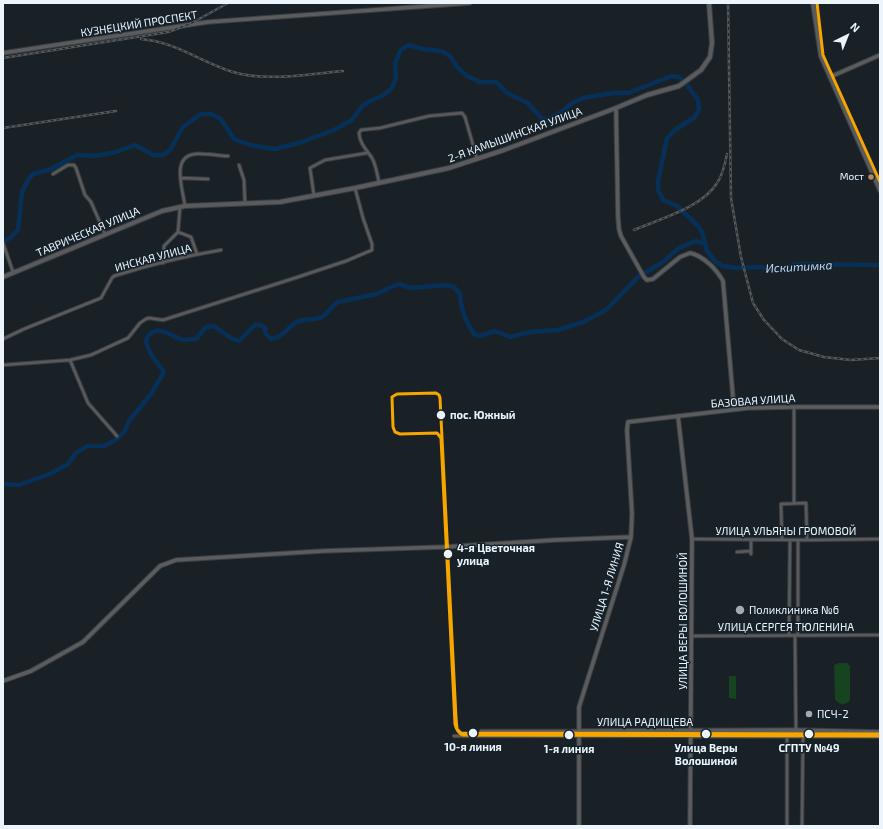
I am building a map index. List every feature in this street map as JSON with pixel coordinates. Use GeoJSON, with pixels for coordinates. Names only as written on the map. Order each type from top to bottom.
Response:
{"type":"FeatureCollection","features":[{"type":"Feature","properties":{"kind":"main road","name":"2-Я КАМЫШИНСКАЯ УЛИЦА"},"geometry":{"type":"LineString","coordinates":[[183,206],[280,202],[449,168],[616,108],[647,94],[679,86],[704,67],[711,53],[710,3]]}},
{"type":"Feature","properties":{"kind":"main road"},"geometry":{"type":"LineString","coordinates":[[813,3],[821,56],[880,190]]}},
{"type":"Feature","properties":{"kind":"main road","name":"ТАВРИЧЕСКАЯ УЛИЦА"},"geometry":{"type":"LineString","coordinates":[[3,277],[162,211],[183,206]]}},
{"type":"Feature","properties":{"kind":"street","name":"КУЗНЕЦКИЙ ПРОСПЕКТ"},"geometry":{"type":"LineString","coordinates":[[3,53],[208,22],[470,3]]}},
{"type":"Feature","properties":{"kind":"street"},"geometry":{"type":"LineString","coordinates":[[830,77],[880,55]]}},
{"type":"Feature","properties":{"kind":"street"},"geometry":{"type":"LineString","coordinates":[[616,108],[619,229],[621,236],[644,277],[649,280],[653,280],[680,257],[690,254],[700,257],[718,273],[723,281],[734,409]]}},
{"type":"Feature","properties":{"kind":"street"},"geometry":{"type":"LineString","coordinates":[[379,182],[371,157],[362,145],[359,136],[359,132],[361,130],[380,128],[429,116],[462,113],[465,117],[477,159]]}},
{"type":"Feature","properties":{"kind":"street"},"geometry":{"type":"LineString","coordinates":[[314,196],[310,168],[330,158],[367,152]]}},
{"type":"Feature","properties":{"kind":"street"},"geometry":{"type":"LineString","coordinates":[[163,263],[164,246],[178,232],[183,206],[180,164],[184,158],[192,154],[228,156]]}},
{"type":"Feature","properties":{"kind":"street"},"geometry":{"type":"LineString","coordinates":[[53,174],[70,165],[74,165],[85,195],[91,202],[106,234]]}},
{"type":"Feature","properties":{"kind":"street"},"geometry":{"type":"LineString","coordinates":[[240,165],[244,180],[245,203]]}},
{"type":"Feature","properties":{"kind":"street"},"geometry":{"type":"LineString","coordinates":[[181,178],[208,179]]}},
{"type":"Feature","properties":{"kind":"street"},"geometry":{"type":"LineString","coordinates":[[3,365],[70,360],[91,355],[128,338],[140,323],[146,319],[163,320],[337,264],[372,250],[372,244],[362,218],[355,188]]}},
{"type":"Feature","properties":{"kind":"street"},"geometry":{"type":"LineString","coordinates":[[178,232],[191,236],[197,254]]}},
{"type":"Feature","properties":{"kind":"street"},"geometry":{"type":"LineString","coordinates":[[4,244],[13,272]]}},
{"type":"Feature","properties":{"kind":"street","name":"ИНСКАЯ УЛИЦА"},"geometry":{"type":"LineString","coordinates":[[3,339],[101,298],[114,276],[197,254],[221,250]]}},
{"type":"Feature","properties":{"kind":"street"},"geometry":{"type":"LineString","coordinates":[[70,360],[88,403],[117,436]]}},
{"type":"Feature","properties":{"kind":"street"},"geometry":{"type":"LineString","coordinates":[[794,407],[794,503]]}},
{"type":"Feature","properties":{"kind":"street","name":"БАЗОВАЯ УЛИЦА"},"geometry":{"type":"LineString","coordinates":[[628,422],[734,409],[880,407]]}},
{"type":"Feature","properties":{"kind":"street","name":"УЛИЦА ВЕРЫ ВОЛОШИНОЙ"},"geometry":{"type":"LineString","coordinates":[[678,416],[692,539],[690,826]]}},
{"type":"Feature","properties":{"kind":"street","name":"УЛИЦА 1-Я ЛИНИЯ"},"geometry":{"type":"LineString","coordinates":[[579,736],[578,707],[624,565],[631,536],[632,514],[627,430],[628,422]]}},
{"type":"Feature","properties":{"kind":"street"},"geometry":{"type":"LineString","coordinates":[[782,540],[781,504],[794,503],[806,503],[807,540]]}},
{"type":"Feature","properties":{"kind":"street"},"geometry":{"type":"LineString","coordinates":[[3,681],[31,672],[83,642],[160,566],[176,560],[323,551],[447,547],[631,536]]}},
{"type":"Feature","properties":{"kind":"street","name":"УЛИЦА УЛЬЯНЫ ГРОМОВОЙ"},"geometry":{"type":"LineString","coordinates":[[692,539],[880,539]]}},
{"type":"Feature","properties":{"kind":"street"},"geometry":{"type":"LineString","coordinates":[[738,552],[751,553],[751,540]]}},
{"type":"Feature","properties":{"kind":"street"},"geometry":{"type":"LineString","coordinates":[[790,540],[790,635]]}},
{"type":"Feature","properties":{"kind":"street"},"geometry":{"type":"LineString","coordinates":[[796,736],[798,540]]}},
{"type":"Feature","properties":{"kind":"street","name":"УЛИЦА СЕРГЕЯ ТЮЛЕНИНА"},"geometry":{"type":"LineString","coordinates":[[692,636],[880,635]]}},
{"type":"Feature","properties":{"kind":"street"},"geometry":{"type":"LineString","coordinates":[[787,730],[787,826]]}},
{"type":"Feature","properties":{"kind":"street","name":"УЛИЦА РАДИЩЕВА"},"geometry":{"type":"LineString","coordinates":[[579,731],[796,730],[880,732]]}},
{"type":"Feature","properties":{"kind":"street"},"geometry":{"type":"LineString","coordinates":[[480,731],[579,731]]}},
{"type":"Feature","properties":{"kind":"street","name":"УЛИЦА РАДИЩЕВА"},"geometry":{"type":"LineString","coordinates":[[454,736],[880,736]]}},
{"type":"Feature","properties":{"kind":"street"},"geometry":{"type":"LineString","coordinates":[[579,736],[580,826]]}},
{"type":"Feature","properties":{"kind":"street"},"geometry":{"type":"LineString","coordinates":[[802,826],[803,736]]}},
{"type":"Feature","properties":{"kind":"green space"},"geometry":{"type":"Polygon","coordinates":[[[839,663],[847,663],[850,666],[850,699],[849,702],[843,704],[835,699],[834,665],[839,663]]]}},
{"type":"Feature","properties":{"kind":"green space"},"geometry":{"type":"Polygon","coordinates":[[[729,676],[736,676],[736,699],[729,698],[729,676]]]}},
{"type":"Feature","properties":{"kind":"waterway","name":"Искитимка"},"geometry":{"type":"LineString","coordinates":[[3,242],[10,238],[18,230],[22,192],[33,174],[51,169],[77,155],[93,156],[113,153],[135,145],[153,155],[163,155],[170,150],[183,127],[201,114],[211,114],[221,119],[234,139],[250,145],[275,149],[299,143],[334,130],[352,120],[362,106],[382,96],[391,89],[396,79],[395,64],[400,51],[408,45],[423,49],[441,51],[450,56],[458,68],[467,76],[480,82],[496,82],[507,93],[528,103],[542,119],[548,120],[560,113],[572,103],[583,98],[613,93],[628,93],[672,76],[679,77],[698,100],[699,109],[695,117],[675,130],[667,138],[658,181],[658,190],[663,200],[677,206],[698,226],[702,232],[707,251],[716,262],[723,266],[737,268],[759,267],[781,270],[795,264],[880,265]]}},
{"type":"Feature","properties":{"kind":"waterway"},"geometry":{"type":"LineString","coordinates":[[3,484],[19,485],[50,474],[68,464],[75,454],[87,446],[104,446],[117,439],[125,431],[129,421],[151,394],[164,372],[151,355],[147,345],[147,337],[153,332],[162,331],[184,340],[196,339],[206,327],[214,326],[231,338],[239,341],[255,325],[260,325],[265,328],[265,333],[271,339],[279,336],[297,322],[322,317],[338,302],[377,294],[399,284],[411,288],[445,285],[454,287],[460,294],[462,311],[468,325],[474,334],[480,336],[495,331],[510,337],[530,332],[558,330],[583,322],[606,310],[638,277],[663,262],[679,248],[697,241],[705,244]]}},
{"type":"Feature","properties":{"kind":"railway"},"geometry":{"type":"LineString","coordinates":[[3,58],[168,32],[190,24],[228,3]]}},
{"type":"Feature","properties":{"kind":"railway"},"geometry":{"type":"LineString","coordinates":[[728,3],[731,198],[741,257],[753,303],[764,320],[782,339],[799,350],[824,357],[851,360],[880,358]]}},
{"type":"Feature","properties":{"kind":"railway"},"geometry":{"type":"LineString","coordinates":[[141,39],[166,44],[221,68],[245,75],[273,77],[343,71]]}},
{"type":"Feature","properties":{"kind":"railway"},"geometry":{"type":"LineString","coordinates":[[3,128],[116,111]]}},
{"type":"Feature","properties":{"kind":"railway"},"geometry":{"type":"LineString","coordinates":[[634,230],[668,217],[702,199],[719,180],[724,169],[727,154]]}},
{"type":"Feature","properties":{"kind":"transit line"},"geometry":{"type":"LineString","coordinates":[[817,3],[823,55],[880,182]]}},
{"type":"Feature","properties":{"kind":"transit line"},"geometry":{"type":"LineString","coordinates":[[880,734],[461,733],[457,729],[456,718],[440,398],[436,393],[397,394],[392,397],[393,427],[395,432],[400,434],[437,433],[441,438],[455,724],[457,729],[460,733],[463,735],[880,736]]}},
{"type":"Feature","properties":{"kind":"place","name":"Мост"},"geometry":{"type":"Point","coordinates":[871,177]}},
{"type":"Feature","properties":{"kind":"place","name":"пос. Южный"},"geometry":{"type":"Point","coordinates":[441,415]}},
{"type":"Feature","properties":{"kind":"place","name":"4-я Цветочная улица"},"geometry":{"type":"Point","coordinates":[448,554]}},
{"type":"Feature","properties":{"kind":"place","name":"Поликлиника №6"},"geometry":{"type":"Point","coordinates":[740,610]}},
{"type":"Feature","properties":{"kind":"place","name":"ПСЧ-2"},"geometry":{"type":"Point","coordinates":[809,714]}},
{"type":"Feature","properties":{"kind":"place","name":"10-я линия"},"geometry":{"type":"Point","coordinates":[473,733]}},
{"type":"Feature","properties":{"kind":"place","name":"Улица Веры Волошиной"},"geometry":{"type":"Point","coordinates":[706,734]}},
{"type":"Feature","properties":{"kind":"place","name":"СГПТУ №49"},"geometry":{"type":"Point","coordinates":[809,734]}},
{"type":"Feature","properties":{"kind":"place","name":"1-я линия"},"geometry":{"type":"Point","coordinates":[569,735]}}]}
